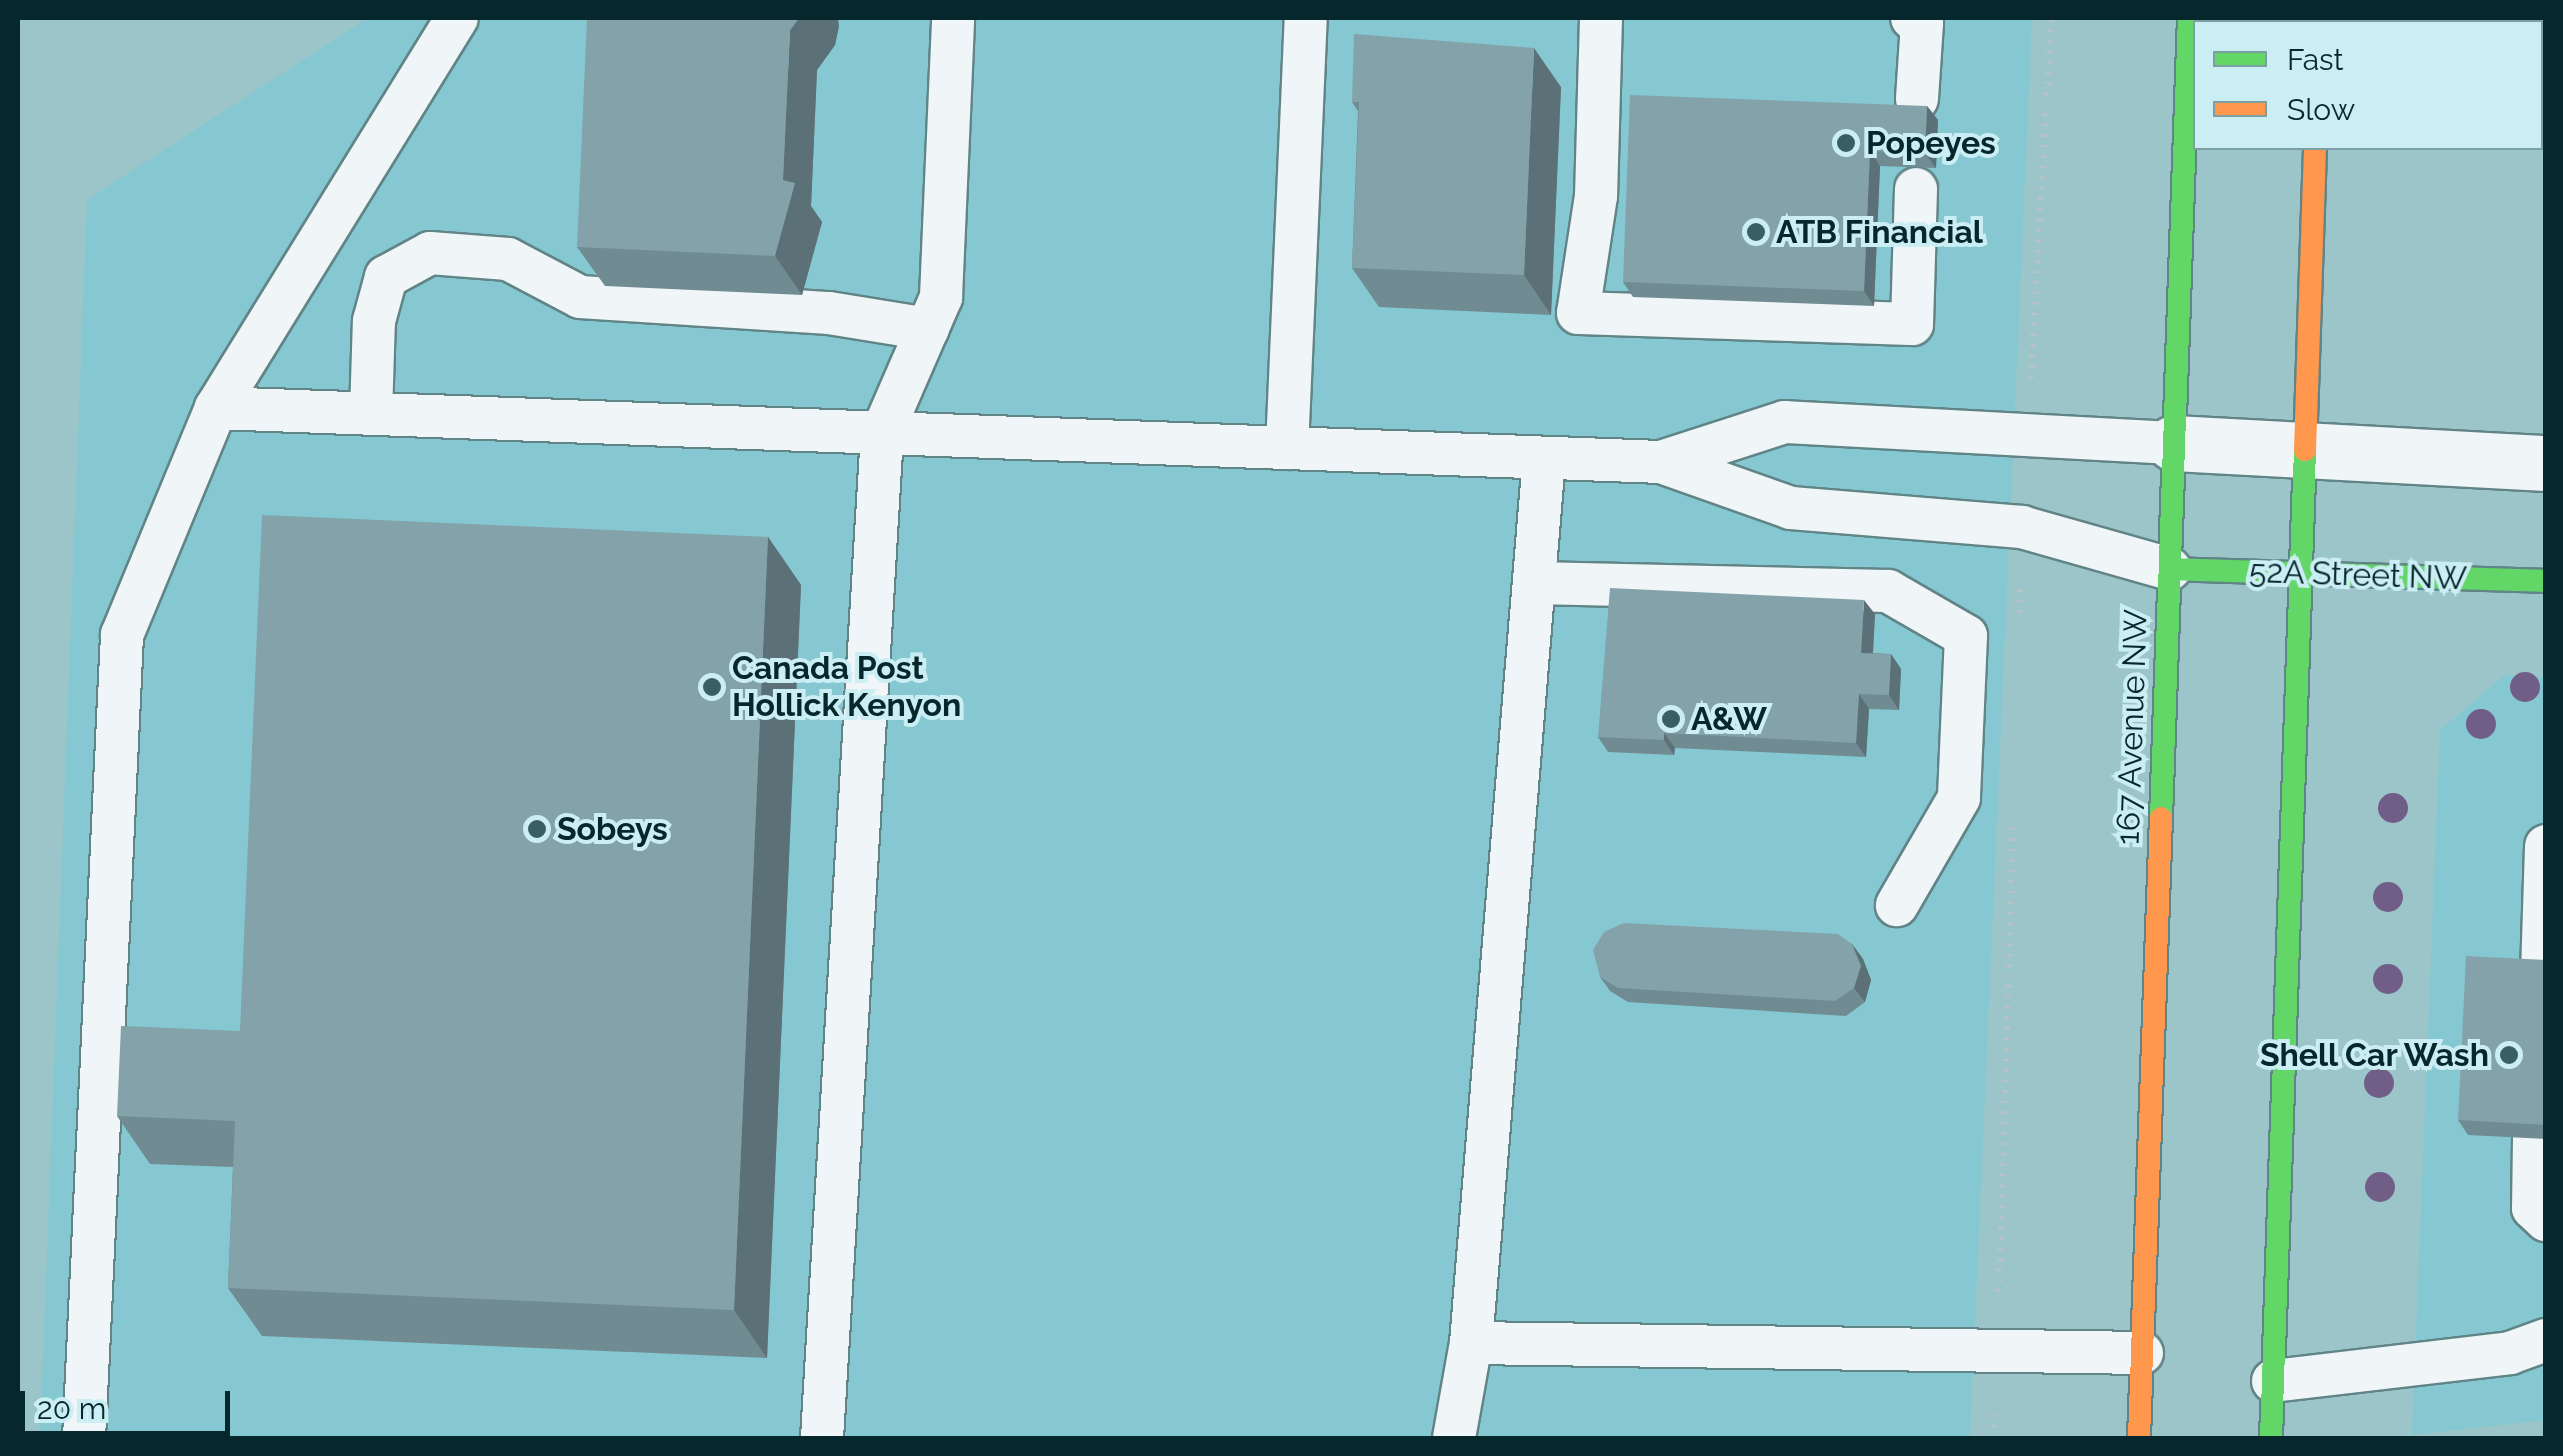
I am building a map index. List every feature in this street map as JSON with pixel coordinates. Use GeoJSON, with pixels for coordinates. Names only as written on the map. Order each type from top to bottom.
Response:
{"type":"FeatureCollection","features":[{"type":"Feature","properties":{"kind":"main road","name":"167 Avenue NW"},"geometry":{"type":"LineString","coordinates":[[2139,1438],[2189,18]]}},
{"type":"Feature","properties":{"kind":"main road"},"geometry":{"type":"LineString","coordinates":[[2271,1438],[2304,574],[2315,150]]}},
{"type":"Feature","properties":{"kind":"main road","name":"52A Street NW"},"geometry":{"type":"LineString","coordinates":[[2170,569],[2546,582]]}},
{"type":"Feature","properties":{"kind":"street"},"geometry":{"type":"LineString","coordinates":[[2174,443],[2546,463]]}},
{"type":"Feature","properties":{"kind":"lane"},"geometry":{"type":"LineString","coordinates":[[84,1438],[122,635],[216,408],[457,18]]}},
{"type":"Feature","properties":{"kind":"lane"},"geometry":{"type":"LineString","coordinates":[[822,1438],[882,433],[928,329],[942,284],[953,18]]}},
{"type":"Feature","properties":{"kind":"lane"},"geometry":{"type":"LineString","coordinates":[[1287,448],[1306,18]]}},
{"type":"Feature","properties":{"kind":"lane"},"geometry":{"type":"LineString","coordinates":[[1600,18],[1596,196],[1578,313],[1912,324],[1916,189]]}},
{"type":"Feature","properties":{"kind":"lane"},"geometry":{"type":"LineString","coordinates":[[1912,18],[1922,23],[1917,99]]}},
{"type":"Feature","properties":{"kind":"lane"},"geometry":{"type":"LineString","coordinates":[[371,414],[374,321],[386,277],[430,252],[508,259],[580,296],[830,313],[928,329]]}},
{"type":"Feature","properties":{"kind":"lane"},"geometry":{"type":"LineString","coordinates":[[216,408],[1661,462],[1791,508],[2022,527],[2170,569]]}},
{"type":"Feature","properties":{"kind":"lane"},"geometry":{"type":"LineString","coordinates":[[1661,462],[1785,422],[2174,443]]}},
{"type":"Feature","properties":{"kind":"lane"},"geometry":{"type":"LineString","coordinates":[[1454,1438],[1471,1343],[1544,458]]}},
{"type":"Feature","properties":{"kind":"lane"},"geometry":{"type":"LineString","coordinates":[[1534,582],[1888,591],[1966,636],[1959,798],[1897,904]]}},
{"type":"Feature","properties":{"kind":"lane"},"geometry":{"type":"LineString","coordinates":[[2542,974],[2546,846]]}},
{"type":"Feature","properties":{"kind":"lane"},"geometry":{"type":"LineString","coordinates":[[2534,1138],[2533,1208],[2546,1220]]}},
{"type":"Feature","properties":{"kind":"lane"},"geometry":{"type":"LineString","coordinates":[[2273,1381],[2510,1353],[2546,1340]]}},
{"type":"Feature","properties":{"kind":"lane"},"geometry":{"type":"LineString","coordinates":[[1471,1343],[2142,1353]]}},
{"type":"Feature","properties":{"kind":"shaded area"},"geometry":{"type":"Polygon","coordinates":[[[368,18],[2032,18],[1970,1438],[40,1438],[87,200],[368,18]]]}},
{"type":"Feature","properties":{"kind":"shaded area"},"geometry":{"type":"Polygon","coordinates":[[[2505,675],[2545,677],[2545,1420],[2412,1435],[2440,730],[2505,675]]]}},
{"type":"Feature","properties":{"kind":"building"},"geometry":{"type":"Polygon","coordinates":[[[587,18],[799,18],[790,30],[783,180],[795,183],[775,256],[577,247],[587,18]]]}},
{"type":"Feature","properties":{"kind":"building"},"geometry":{"type":"Polygon","coordinates":[[[1354,34],[1534,48],[1524,275],[1352,268],[1359,102],[1352,102],[1354,34]]]}},
{"type":"Feature","properties":{"kind":"building","name":"ATB Financial"},"geometry":{"type":"Polygon","coordinates":[[[1630,95],[1927,106],[1925,153],[1870,151],[1864,291],[1623,282],[1630,95]]]}},
{"type":"Feature","properties":{"kind":"building","name":"Sobeys"},"geometry":{"type":"Polygon","coordinates":[[[262,515],[768,537],[734,1310],[228,1288],[235,1121],[117,1116],[121,1026],[240,1031],[262,515]]]}},
{"type":"Feature","properties":{"kind":"building"},"geometry":{"type":"Polygon","coordinates":[[[1610,588],[1864,600],[1861,653],[1891,654],[1889,695],[1859,694],[1856,743],[1664,733],[1664,740],[1598,737],[1610,588]]]}},
{"type":"Feature","properties":{"kind":"building"},"geometry":{"type":"Polygon","coordinates":[[[1624,923],[1838,934],[1852,944],[1861,966],[1854,988],[1835,1001],[1618,988],[1600,977],[1593,950],[1604,932],[1624,923]]]}},
{"type":"Feature","properties":{"kind":"building","name":"Shell Car Wash"},"geometry":{"type":"Polygon","coordinates":[[[2466,956],[2546,960],[2546,1125],[2458,1120],[2466,956]]]}},
{"type":"Feature","properties":{"kind":"traffic: fast"},"geometry":{"type":"LineString","coordinates":[[2161,818],[2189,18]]}},
{"type":"Feature","properties":{"kind":"traffic: fast"},"geometry":{"type":"LineString","coordinates":[[2271,1438],[2305,450]]}},
{"type":"Feature","properties":{"kind":"traffic: fast"},"geometry":{"type":"LineString","coordinates":[[2170,569],[2546,581]]}},
{"type":"Feature","properties":{"kind":"traffic: slow"},"geometry":{"type":"LineString","coordinates":[[2305,450],[2315,150]]}},
{"type":"Feature","properties":{"kind":"traffic: slow"},"geometry":{"type":"LineString","coordinates":[[2139,1438],[2161,818]]}},
{"type":"Feature","properties":{"kind":"place","name":"Popeyes"},"geometry":{"type":"Point","coordinates":[1846,143]}},
{"type":"Feature","properties":{"kind":"place","name":"ATB Financial"},"geometry":{"type":"Point","coordinates":[1756,232]}},
{"type":"Feature","properties":{"kind":"place","name":"Canada Post Hollick Kenyon"},"geometry":{"type":"Point","coordinates":[712,687]}},
{"type":"Feature","properties":{"kind":"place","name":"A&W"},"geometry":{"type":"Point","coordinates":[1671,719]}},
{"type":"Feature","properties":{"kind":"place","name":"Sobeys"},"geometry":{"type":"Point","coordinates":[537,829]}},
{"type":"Feature","properties":{"kind":"place","name":"Shell Car Wash"},"geometry":{"type":"Point","coordinates":[2509,1055]}}]}
